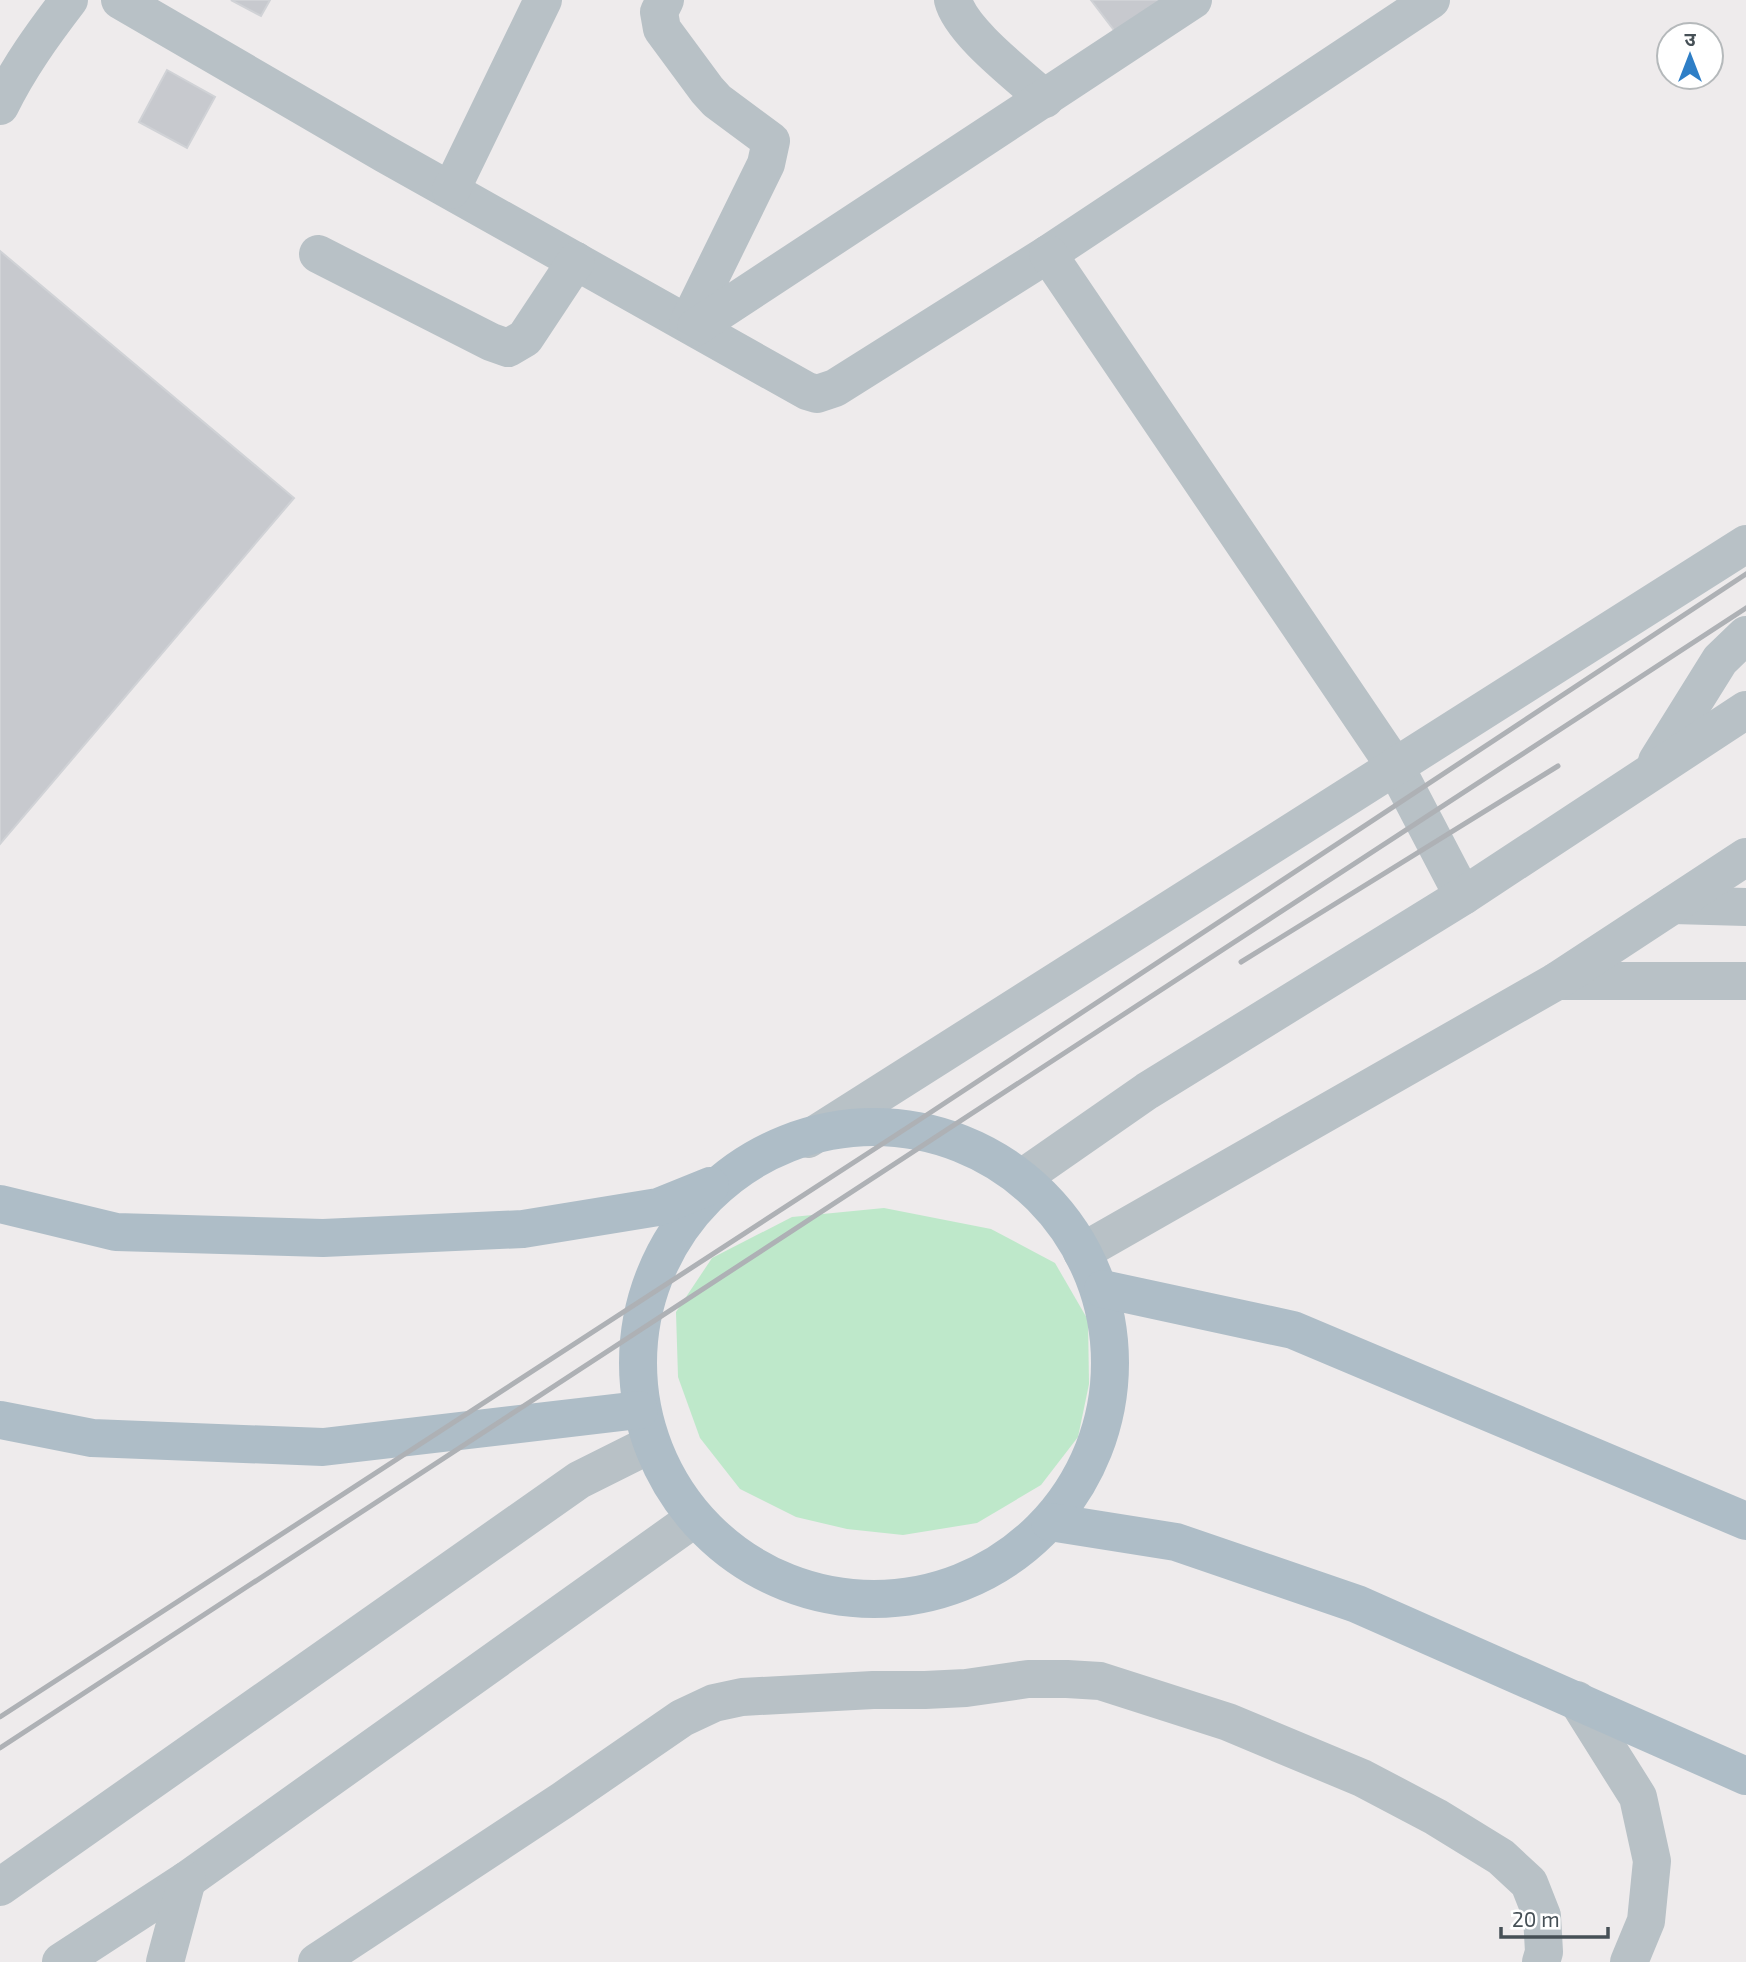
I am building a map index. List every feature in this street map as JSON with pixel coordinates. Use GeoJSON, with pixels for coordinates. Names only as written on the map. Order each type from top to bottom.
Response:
{"type":"FeatureCollection","features":[{"type":"Feature","properties":{"kind":"main road"},"geometry":{"type":"LineString","coordinates":[[0,1204],[116,1232],[323,1238],[523,1229],[658,1207],[723,1181],[779,1147],[842,1129],[907,1129],[970,1147],[1022,1178],[1065,1222],[1103,1289],[1111,1339],[1108,1405],[1088,1468],[1050,1522],[992,1569],[920,1595],[845,1598],[772,1577],[730,1551],[695,1518],[666,1478],[645,1427],[637,1378],[640,1323],[656,1269],[685,1220],[723,1181]]}},
{"type":"Feature","properties":{"kind":"main road"},"geometry":{"type":"LineString","coordinates":[[1103,1289],[1293,1330],[1746,1521]]}},
{"type":"Feature","properties":{"kind":"main road"},"geometry":{"type":"LineString","coordinates":[[0,1420],[92,1438],[323,1447],[645,1427]]}},
{"type":"Feature","properties":{"kind":"main road"},"geometry":{"type":"LineString","coordinates":[[1050,1522],[1176,1542],[1357,1604],[1746,1776]]}},
{"type":"Feature","properties":{"kind":"street"},"geometry":{"type":"LineString","coordinates":[[0,106],[14,78],[69,0]]}},
{"type":"Feature","properties":{"kind":"street"},"geometry":{"type":"LineString","coordinates":[[120,0],[576,261],[807,391],[817,394],[827,392],[1048,254],[1431,0]]}},
{"type":"Feature","properties":{"kind":"street"},"geometry":{"type":"LineString","coordinates":[[451,190],[543,0]]}},
{"type":"Feature","properties":{"kind":"street"},"geometry":{"type":"LineString","coordinates":[[665,0],[659,12],[662,29],[707,90],[717,101],[771,141],[766,164],[692,325]]}},
{"type":"Feature","properties":{"kind":"street"},"geometry":{"type":"LineString","coordinates":[[953,0],[955,9],[974,34],[1045,99]]}},
{"type":"Feature","properties":{"kind":"street"},"geometry":{"type":"LineString","coordinates":[[692,325],[1045,99],[1193,0]]}},
{"type":"Feature","properties":{"kind":"street"},"geometry":{"type":"LineString","coordinates":[[318,254],[491,342],[508,348],[524,338],[576,261]]}},
{"type":"Feature","properties":{"kind":"street"},"geometry":{"type":"LineString","coordinates":[[1048,254],[1396,768],[1463,896]]}},
{"type":"Feature","properties":{"kind":"street"},"geometry":{"type":"LineString","coordinates":[[808,1139],[1746,544]]}},
{"type":"Feature","properties":{"kind":"street"},"geometry":{"type":"LineString","coordinates":[[1651,771],[1720,660],[1746,635]]}},
{"type":"Feature","properties":{"kind":"street"},"geometry":{"type":"LineString","coordinates":[[1022,1178],[1147,1091],[1463,896],[1746,710]]}},
{"type":"Feature","properties":{"kind":"street"},"geometry":{"type":"LineString","coordinates":[[1082,1252],[1557,981],[1746,858]]}},
{"type":"Feature","properties":{"kind":"street"},"geometry":{"type":"LineString","coordinates":[[1673,905],[1746,907]]}},
{"type":"Feature","properties":{"kind":"street"},"geometry":{"type":"LineString","coordinates":[[1557,981],[1746,981]]}},
{"type":"Feature","properties":{"kind":"street"},"geometry":{"type":"LineString","coordinates":[[0,1888],[579,1480],[645,1427]]}},
{"type":"Feature","properties":{"kind":"street"},"geometry":{"type":"LineString","coordinates":[[61,1962],[187,1880],[695,1518]]}},
{"type":"Feature","properties":{"kind":"street"},"geometry":{"type":"LineString","coordinates":[[317,1962],[682,1718],[714,1703],[742,1698],[966,1688],[1028,1679],[1100,1681],[1228,1722],[1362,1778],[1436,1818],[1501,1857],[1528,1883],[1542,1916],[1544,1952],[1541,1962]]}},
{"type":"Feature","properties":{"kind":"street"},"geometry":{"type":"LineString","coordinates":[[1577,1700],[1638,1797],[1652,1861],[1646,1921],[1629,1962]]}},
{"type":"Feature","properties":{"kind":"street"},"geometry":{"type":"LineString","coordinates":[[164,1962],[187,1880]]}},
{"type":"Feature","properties":{"kind":"green space"},"geometry":{"type":"Polygon","coordinates":[[[884,1208],[991,1229],[1055,1263],[1088,1320],[1089,1384],[1078,1437],[1041,1485],[977,1523],[903,1535],[847,1529],[796,1517],[740,1489],[700,1438],[678,1377],[676,1312],[712,1258],[792,1217],[884,1208]]]}},
{"type":"Feature","properties":{"kind":"building"},"geometry":{"type":"Polygon","coordinates":[[[231,0],[270,0],[261,16],[231,0]]]}},
{"type":"Feature","properties":{"kind":"building"},"geometry":{"type":"Polygon","coordinates":[[[1091,0],[1163,0],[1117,34],[1091,0]]]}},
{"type":"Feature","properties":{"kind":"building"},"geometry":{"type":"Polygon","coordinates":[[[167,70],[215,97],[187,148],[139,122],[167,70]]]}},
{"type":"Feature","properties":{"kind":"building"},"geometry":{"type":"Polygon","coordinates":[[[0,251],[294,498],[0,844],[0,251]]]}},
{"type":"Feature","properties":{"kind":"railway"},"geometry":{"type":"LineString","coordinates":[[0,1717],[916,1122],[1746,574]]}},
{"type":"Feature","properties":{"kind":"railway"},"geometry":{"type":"LineString","coordinates":[[0,1748],[1746,608]]}},
{"type":"Feature","properties":{"kind":"railway"},"geometry":{"type":"LineString","coordinates":[[1241,962],[1558,766]]}}]}
